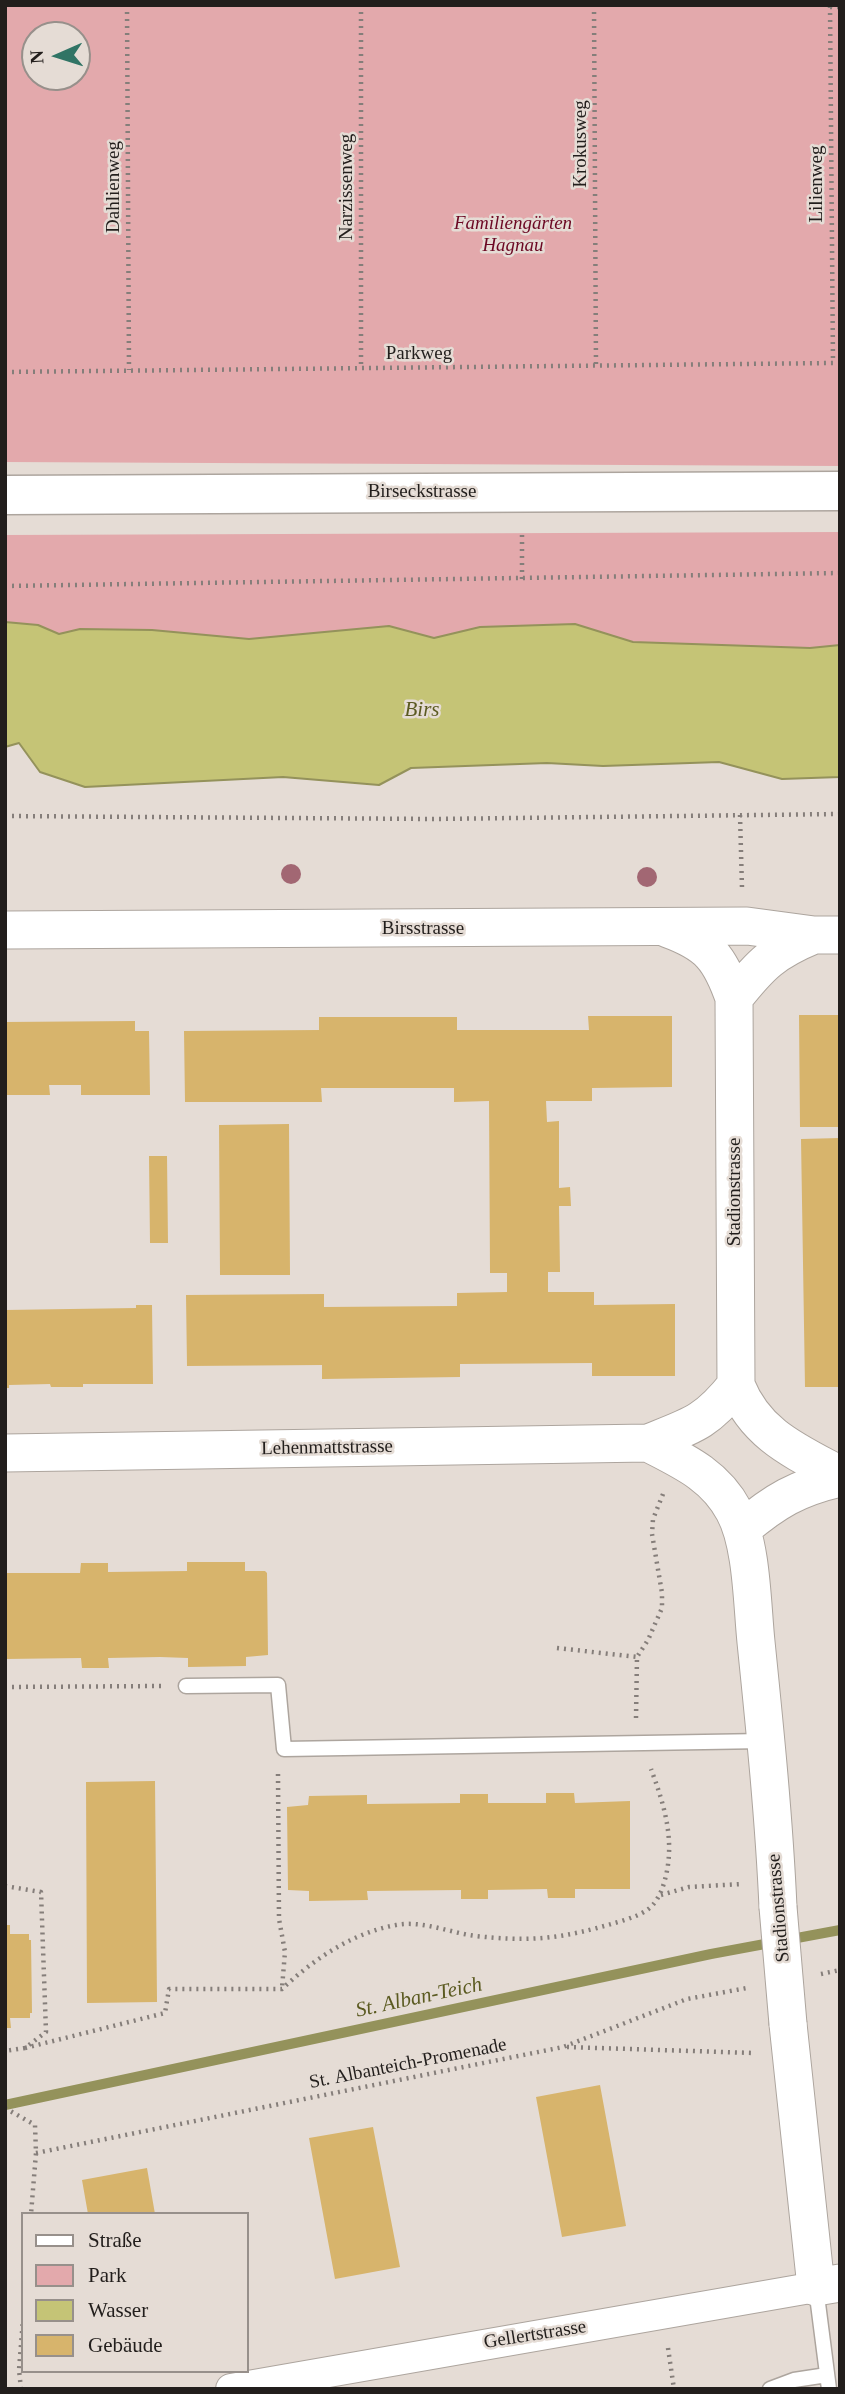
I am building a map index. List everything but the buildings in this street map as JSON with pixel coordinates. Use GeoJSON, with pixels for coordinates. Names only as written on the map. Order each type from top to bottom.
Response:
{"type":"FeatureCollection","features":[{"type":"Feature","properties":{"kind":"main road","name":"Birseckstrasse"},"geometry":{"type":"LineString","coordinates":[[5,495],[840,491]]}},
{"type":"Feature","properties":{"kind":"street","name":"Birsstrasse"},"geometry":{"type":"LineString","coordinates":[[5,930],[747,926],[827,935]]}},
{"type":"Feature","properties":{"kind":"street","name":"Stadionstrasse"},"geometry":{"type":"LineString","coordinates":[[663,928],[699,943],[718,961],[734,999],[736,1385]]}},
{"type":"Feature","properties":{"kind":"street"},"geometry":{"type":"LineString","coordinates":[[734,999],[764,962],[775,954],[827,935]]}},
{"type":"Feature","properties":{"kind":"street"},"geometry":{"type":"LineString","coordinates":[[736,1385],[751,1414],[771,1436],[840,1476]]}},
{"type":"Feature","properties":{"kind":"street","name":"Lehenmattstrasse"},"geometry":{"type":"LineString","coordinates":[[5,1453],[648,1443],[704,1420],[736,1385]]}},
{"type":"Feature","properties":{"kind":"street","name":"Lehenmattstrasse"},"geometry":{"type":"LineString","coordinates":[[648,1443],[709,1477],[724,1494],[742,1529]]}},
{"type":"Feature","properties":{"kind":"street"},"geometry":{"type":"LineString","coordinates":[[742,1529],[772,1505],[799,1489],[840,1476]]}},
{"type":"Feature","properties":{"kind":"street","name":"Stadionstrasse"},"geometry":{"type":"LineString","coordinates":[[742,1529],[750,1578],[766,1741],[790,2039],[828,2285]]}},
{"type":"Feature","properties":{"kind":"street","name":"Gellertstrasse"},"geometry":{"type":"LineString","coordinates":[[231,2389],[828,2285]]}},
{"type":"Feature","properties":{"kind":"lane"},"geometry":{"type":"LineString","coordinates":[[186,1686],[278,1685],[284,1749],[766,1741]]}},
{"type":"Feature","properties":{"kind":"lane"},"geometry":{"type":"LineString","coordinates":[[770,2389],[794,2380],[828,2382],[828,2285]]}},
{"type":"Feature","properties":{"kind":"path","name":"Dahlienweg"},"geometry":{"type":"LineString","coordinates":[[127,5],[128,369]]}},
{"type":"Feature","properties":{"kind":"path","name":"Narzissenweg"},"geometry":{"type":"LineString","coordinates":[[361,5],[361,369]]}},
{"type":"Feature","properties":{"kind":"path","name":"Krokusweg"},"geometry":{"type":"LineString","coordinates":[[594,5],[596,367]]}},
{"type":"Feature","properties":{"kind":"path"},"geometry":{"type":"LineString","coordinates":[[830,6],[840,7]]}},
{"type":"Feature","properties":{"kind":"path","name":"Lilienweg"},"geometry":{"type":"LineString","coordinates":[[830,6],[832,363]]}},
{"type":"Feature","properties":{"kind":"path","name":"Parkweg"},"geometry":{"type":"LineString","coordinates":[[5,372],[832,363]]}},
{"type":"Feature","properties":{"kind":"path"},"geometry":{"type":"LineString","coordinates":[[522,579],[523,529]]}},
{"type":"Feature","properties":{"kind":"path"},"geometry":{"type":"LineString","coordinates":[[5,586],[840,573]]}},
{"type":"Feature","properties":{"kind":"path"},"geometry":{"type":"LineString","coordinates":[[5,816],[432,819],[840,814]]}},
{"type":"Feature","properties":{"kind":"path"},"geometry":{"type":"LineString","coordinates":[[740,815],[742,892]]}},
{"type":"Feature","properties":{"kind":"path"},"geometry":{"type":"LineString","coordinates":[[5,2050],[24,2048],[165,2013],[169,1989],[282,1989],[305,1967],[342,1944],[398,1924],[423,1925],[472,1936],[523,1940],[561,1937],[611,1924],[647,1910],[660,1895],[671,1848],[659,1792],[639,1743],[635,1702],[636,1657],[648,1640],[662,1608],[652,1534],[653,1518],[664,1492],[687,1463]]}},
{"type":"Feature","properties":{"kind":"path"},"geometry":{"type":"LineString","coordinates":[[556,1648],[636,1657]]}},
{"type":"Feature","properties":{"kind":"path"},"geometry":{"type":"LineString","coordinates":[[5,1687],[186,1686]]}},
{"type":"Feature","properties":{"kind":"path"},"geometry":{"type":"LineString","coordinates":[[282,1989],[285,1952],[279,1919],[278,1769],[284,1749]]}},
{"type":"Feature","properties":{"kind":"path"},"geometry":{"type":"LineString","coordinates":[[660,1895],[689,1887],[742,1884],[778,1898]]}},
{"type":"Feature","properties":{"kind":"path"},"geometry":{"type":"LineString","coordinates":[[5,1886],[41,1892],[47,2032],[24,2048]]}},
{"type":"Feature","properties":{"kind":"path"},"geometry":{"type":"LineString","coordinates":[[814,1975],[840,1970]]}},
{"type":"Feature","properties":{"kind":"path","name":"St. Albanteich-Promenade"},"geometry":{"type":"LineString","coordinates":[[36,2153],[563,2047],[687,1999],[751,1987]]}},
{"type":"Feature","properties":{"kind":"path"},"geometry":{"type":"LineString","coordinates":[[563,2047],[790,2039]]}},
{"type":"Feature","properties":{"kind":"path"},"geometry":{"type":"LineString","coordinates":[[5,2108],[35,2125],[36,2153],[31,2212]]}},
{"type":"Feature","properties":{"kind":"path"},"geometry":{"type":"LineString","coordinates":[[663,2314],[674,2389]]}},
{"type":"Feature","properties":{"kind":"path"},"geometry":{"type":"LineString","coordinates":[[21,2345],[21,2389]]}},
{"type":"Feature","properties":{"kind":"green space","name":"Familiengärten Hagnau"},"geometry":{"type":"Polygon","coordinates":[[[5,5],[840,5],[840,466],[5,462],[5,5]]]}},
{"type":"Feature","properties":{"kind":"green space"},"geometry":{"type":"Polygon","coordinates":[[[840,532],[840,645],[810,648],[633,642],[575,624],[480,627],[434,638],[389,626],[249,639],[152,630],[80,629],[59,634],[38,625],[5,622],[5,535],[840,532]]]}},
{"type":"Feature","properties":{"kind":"water","name":"Birs"},"geometry":{"type":"Polygon","coordinates":[[[5,622],[38,625],[59,634],[80,629],[152,630],[249,639],[389,626],[434,638],[480,627],[575,624],[633,642],[810,648],[840,645],[840,777],[782,779],[719,762],[603,766],[547,763],[411,768],[379,785],[283,777],[85,787],[40,772],[19,743],[5,747],[5,622]]]}},
{"type":"Feature","properties":{"kind":"waterway","name":"St. Alban-Teich"},"geometry":{"type":"LineString","coordinates":[[5,2105],[711,1954],[840,1930]]}}]}
